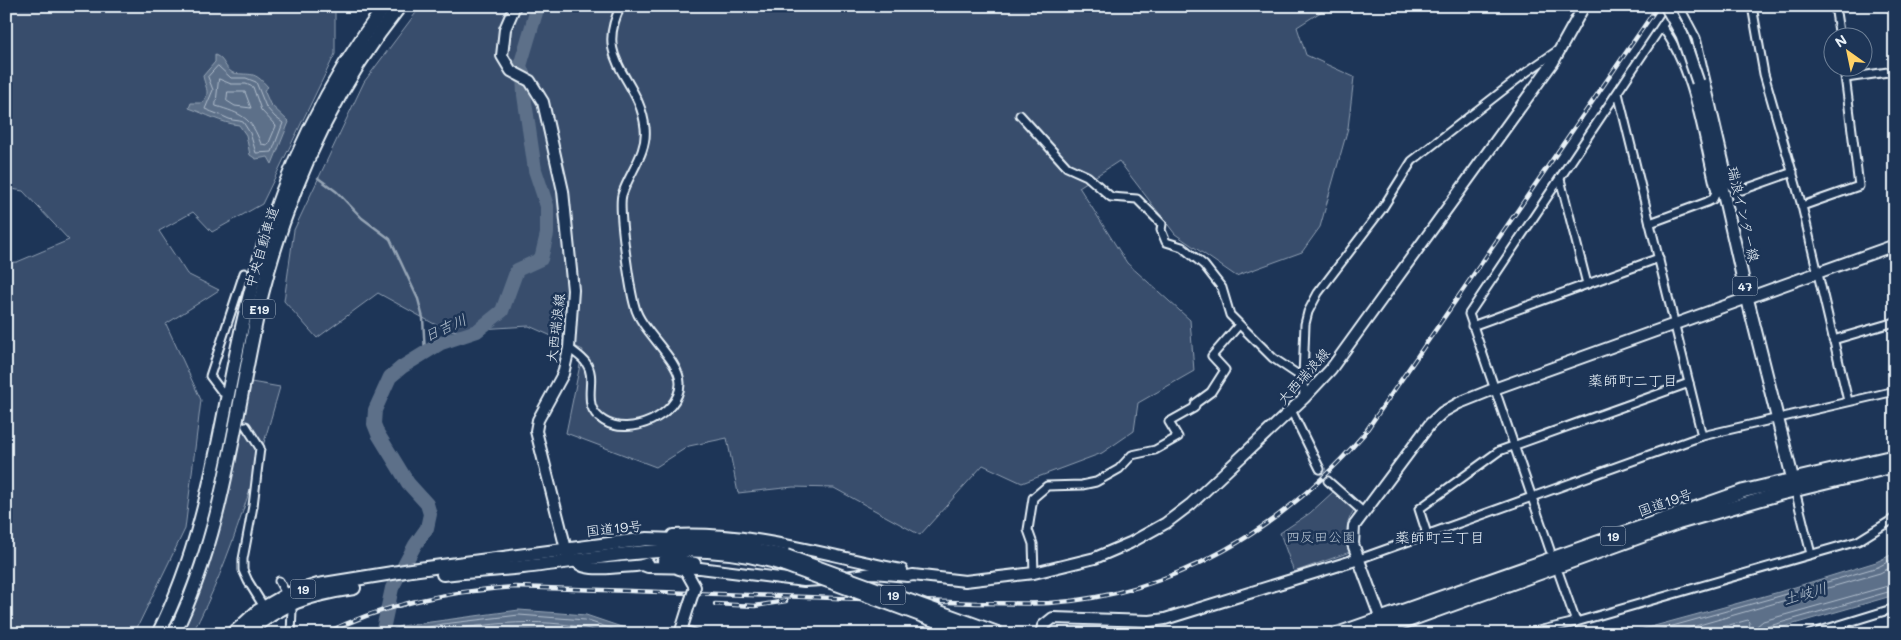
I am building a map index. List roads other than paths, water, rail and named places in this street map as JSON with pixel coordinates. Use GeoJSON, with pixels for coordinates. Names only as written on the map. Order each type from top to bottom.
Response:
{"type":"FeatureCollection","features":[{"type":"Feature","properties":{"kind":"highway","name":"中央自動車道"},"geometry":{"type":"LineString","coordinates":[[158,634],[177,594],[195,545],[229,396],[245,311],[278,200],[305,135],[322,102],[348,58],[385,6]]}},
{"type":"Feature","properties":{"kind":"highway","name":"中央自動車道"},"geometry":{"type":"LineString","coordinates":[[174,634],[196,585],[218,514],[263,294],[281,230],[299,180],[331,111],[361,62],[400,6]]}},
{"type":"Feature","properties":{"kind":"highway","name":"国道19号"},"geometry":{"type":"LineString","coordinates":[[1371,634],[1384,627],[1692,508],[1794,484],[1895,456]]}},
{"type":"Feature","properties":{"kind":"highway","name":"国道19号"},"geometry":{"type":"LineString","coordinates":[[1794,484],[1895,466]]}},
{"type":"Feature","properties":{"kind":"highway","name":"国道19号"},"geometry":{"type":"LineString","coordinates":[[568,554],[647,539],[707,541],[786,560],[1000,634]]}},
{"type":"Feature","properties":{"kind":"highway","name":"国道19号"},"geometry":{"type":"LineString","coordinates":[[247,634],[266,616],[291,602],[316,594],[385,579],[544,554],[687,550],[786,560],[972,634]]}},
{"type":"Feature","properties":{"kind":"highway","name":"国道19号"},"geometry":{"type":"LineString","coordinates":[[233,634],[264,607],[286,595],[318,585],[385,579]]}},
{"type":"Feature","properties":{"kind":"highway","name":"国道19号"},"geometry":{"type":"LineString","coordinates":[[1337,634],[1384,627]]}},
{"type":"Feature","properties":{"kind":"main road","name":"大西瑞浪線"},"geometry":{"type":"LineString","coordinates":[[515,6],[505,29],[501,48],[504,64],[511,71],[530,81],[542,102],[564,191],[573,290],[569,348],[563,374],[538,420],[536,431],[568,554]]}},
{"type":"Feature","properties":{"kind":"main road","name":"大西瑞浪線"},"geometry":{"type":"LineString","coordinates":[[913,574],[964,581],[1034,573],[1095,558],[1166,522],[1192,504],[1304,398],[1331,369],[1383,299],[1560,49],[1584,6]]}},
{"type":"Feature","properties":{"kind":"main road","name":"瑞浪インター線"},"geometry":{"type":"LineString","coordinates":[[1666,6],[1692,58],[1747,298],[1794,484]]}},
{"type":"Feature","properties":{"kind":"main road"},"geometry":{"type":"LineString","coordinates":[[1384,627],[1353,544],[1352,533],[1362,511],[1430,424],[1443,412],[1459,403],[1494,389],[1895,245]]}},
{"type":"Feature","properties":{"kind":"main road"},"geometry":{"type":"LineString","coordinates":[[647,539],[663,535],[733,536],[796,545],[818,553],[913,574]]}},
{"type":"Feature","properties":{"kind":"main road"},"geometry":{"type":"LineString","coordinates":[[818,553],[823,557],[823,575],[819,580]]}},
{"type":"Feature","properties":{"kind":"main road"},"geometry":{"type":"LineString","coordinates":[[568,554],[583,566],[596,569],[679,560],[690,561],[700,568]]}},
{"type":"Feature","properties":{"kind":"main road"},"geometry":{"type":"LineString","coordinates":[[1041,634],[1043,626],[1053,618],[1150,621],[1165,619],[1359,559]]}},
{"type":"Feature","properties":{"kind":"main road"},"geometry":{"type":"LineString","coordinates":[[643,565],[648,568],[700,568],[804,581],[872,573],[908,576],[913,574]]}},
{"type":"Feature","properties":{"kind":"main road"},"geometry":{"type":"LineString","coordinates":[[674,567],[686,570],[694,588]]}},
{"type":"Feature","properties":{"kind":"main road"},"geometry":{"type":"LineString","coordinates":[[692,634],[681,632],[694,588],[697,585],[700,568]]}},
{"type":"Feature","properties":{"kind":"street"},"geometry":{"type":"LineString","coordinates":[[569,348],[580,356],[589,368],[589,400],[603,421],[620,426],[631,426],[647,422],[667,411],[676,401],[679,392],[679,377],[634,307],[621,212],[622,195],[646,139],[641,109],[611,50],[612,29],[621,6]]}},
{"type":"Feature","properties":{"kind":"street"},"geometry":{"type":"LineString","coordinates":[[1550,550],[1469,314],[1675,6]]}},
{"type":"Feature","properties":{"kind":"street"},"geometry":{"type":"LineString","coordinates":[[1679,6],[1696,38],[1730,185],[1734,189],[1742,190],[1793,172]]}},
{"type":"Feature","properties":{"kind":"street"},"geometry":{"type":"LineString","coordinates":[[1752,6],[1764,74],[1802,206],[1848,402]]}},
{"type":"Feature","properties":{"kind":"street"},"geometry":{"type":"LineString","coordinates":[[1835,6],[1838,28]]}},
{"type":"Feature","properties":{"kind":"street"},"geometry":{"type":"LineString","coordinates":[[1650,223],[1707,202],[1713,198],[1716,192],[1690,85],[1669,36],[1662,26]]}},
{"type":"Feature","properties":{"kind":"street"},"geometry":{"type":"LineString","coordinates":[[1304,398],[1305,324],[1308,312],[1318,293],[1382,209],[1412,161],[1528,71],[1560,49]]}},
{"type":"Feature","properties":{"kind":"street"},"geometry":{"type":"LineString","coordinates":[[1874,74],[1895,71]]}},
{"type":"Feature","properties":{"kind":"street"},"geometry":{"type":"LineString","coordinates":[[1802,206],[1859,186],[1846,78]]}},
{"type":"Feature","properties":{"kind":"street"},"geometry":{"type":"LineString","coordinates":[[1618,93],[1702,436]]}},
{"type":"Feature","properties":{"kind":"street"},"geometry":{"type":"LineString","coordinates":[[1020,115],[1071,169],[1087,176],[1111,197],[1132,197],[1144,204],[1162,224],[1161,230],[1166,242],[1182,247],[1218,281],[1230,314],[1239,325],[1283,366],[1303,378]]}},
{"type":"Feature","properties":{"kind":"street"},"geometry":{"type":"LineString","coordinates":[[1560,179],[1587,284]]}},
{"type":"Feature","properties":{"kind":"street"},"geometry":{"type":"LineString","coordinates":[[1472,326],[1659,258]]}},
{"type":"Feature","properties":{"kind":"street"},"geometry":{"type":"LineString","coordinates":[[222,392],[210,376],[244,273]]}},
{"type":"Feature","properties":{"kind":"street"},"geometry":{"type":"LineString","coordinates":[[1833,340],[1895,322]]}},
{"type":"Feature","properties":{"kind":"street"},"geometry":{"type":"LineString","coordinates":[[1034,573],[1033,544],[1028,530],[1033,498],[1047,486],[1082,485],[1096,482],[1119,469],[1132,455],[1156,450],[1178,438],[1169,422],[1194,408],[1196,402],[1211,392],[1225,370],[1212,356],[1239,325]]}},
{"type":"Feature","properties":{"kind":"street"},"geometry":{"type":"LineString","coordinates":[[1427,534],[1419,509],[1499,451],[1690,383]]}},
{"type":"Feature","properties":{"kind":"street"},"geometry":{"type":"LineString","coordinates":[[1359,559],[1702,436],[1895,391]]}},
{"type":"Feature","properties":{"kind":"street"},"geometry":{"type":"LineString","coordinates":[[1291,410],[1320,469]]}},
{"type":"Feature","properties":{"kind":"street"},"geometry":{"type":"LineString","coordinates":[[246,426],[260,448],[253,506],[242,558],[243,570],[264,607]]}},
{"type":"Feature","properties":{"kind":"street"},"geometry":{"type":"LineString","coordinates":[[1328,481],[1362,511]]}},
{"type":"Feature","properties":{"kind":"street"},"geometry":{"type":"LineString","coordinates":[[1794,484],[1811,554]]}},
{"type":"Feature","properties":{"kind":"street"},"geometry":{"type":"LineString","coordinates":[[1525,634],[1576,622],[1858,541],[1895,518]]}},
{"type":"Feature","properties":{"kind":"street"},"geometry":{"type":"LineString","coordinates":[[1559,574],[1576,622]]}},
{"type":"Feature","properties":{"kind":"street"},"geometry":{"type":"LineString","coordinates":[[279,581],[284,590]]}},
{"type":"Feature","properties":{"kind":"street"},"geometry":{"type":"LineString","coordinates":[[1810,634],[1895,608]]}},
{"type":"Feature","properties":{"kind":"street"},"geometry":{"type":"LineString","coordinates":[[291,634],[292,610]]}},
{"type":"Feature","properties":{"kind":"water"},"geometry":{"type":"Polygon","coordinates":[[[215,55],[233,73],[252,75],[259,78],[268,87],[264,90],[270,104],[289,122],[272,164],[268,157],[256,159],[250,155],[246,135],[239,125],[189,108],[191,103],[201,103],[206,97],[207,90],[203,76],[215,62],[215,55]]]}},
{"type":"Feature","properties":{"kind":"water","name":"土岐川"},"geometry":{"type":"Polygon","coordinates":[[[1895,553],[1895,595],[1759,634],[1625,634],[1779,592],[1876,562],[1895,553]]]}},
{"type":"Feature","properties":{"kind":"water"},"geometry":{"type":"Polygon","coordinates":[[[519,610],[586,615],[642,634],[382,634],[401,626],[519,610]]]}},
{"type":"Feature","properties":{"kind":"waterway","name":"日吉川"},"geometry":{"type":"LineString","coordinates":[[382,634],[392,588],[415,545],[427,528],[430,514],[427,504],[408,483],[378,434],[374,424],[375,410],[390,377],[402,367],[441,343],[477,331],[502,311],[517,270],[541,259],[547,234],[547,206],[535,170],[524,95],[523,74],[520,66],[538,6]]}},
{"type":"Feature","properties":{"kind":"waterway"},"geometry":{"type":"LineString","coordinates":[[318,178],[337,192],[362,218],[390,239],[418,299],[423,318],[425,353]]}},
{"type":"Feature","properties":{"kind":"tunnel"},"geometry":{"type":"LineString","coordinates":[[1320,469],[1328,481]]}},
{"type":"Feature","properties":{"kind":"railway"},"geometry":{"type":"LineString","coordinates":[[324,634],[370,615],[417,601],[465,592],[515,587],[977,603],[1049,603],[1095,597],[1140,586],[1183,571],[1223,551],[1262,527],[1299,499],[1333,468],[1364,434],[1658,6]]}},
{"type":"Feature","properties":{"kind":"railway"},"geometry":{"type":"LineString","coordinates":[[715,604],[755,606],[786,601]]}},
{"type":"Feature","properties":{"kind":"district","name":"薬師町二丁目"},"geometry":{"type":"Point","coordinates":[1633,380]}},
{"type":"Feature","properties":{"kind":"district","name":"薬師町三丁目"},"geometry":{"type":"Point","coordinates":[1440,537]}},
{"type":"Feature","properties":{"kind":"park label","name":"四反田公園"},"geometry":{"type":"Point","coordinates":[1321,536]}}]}
